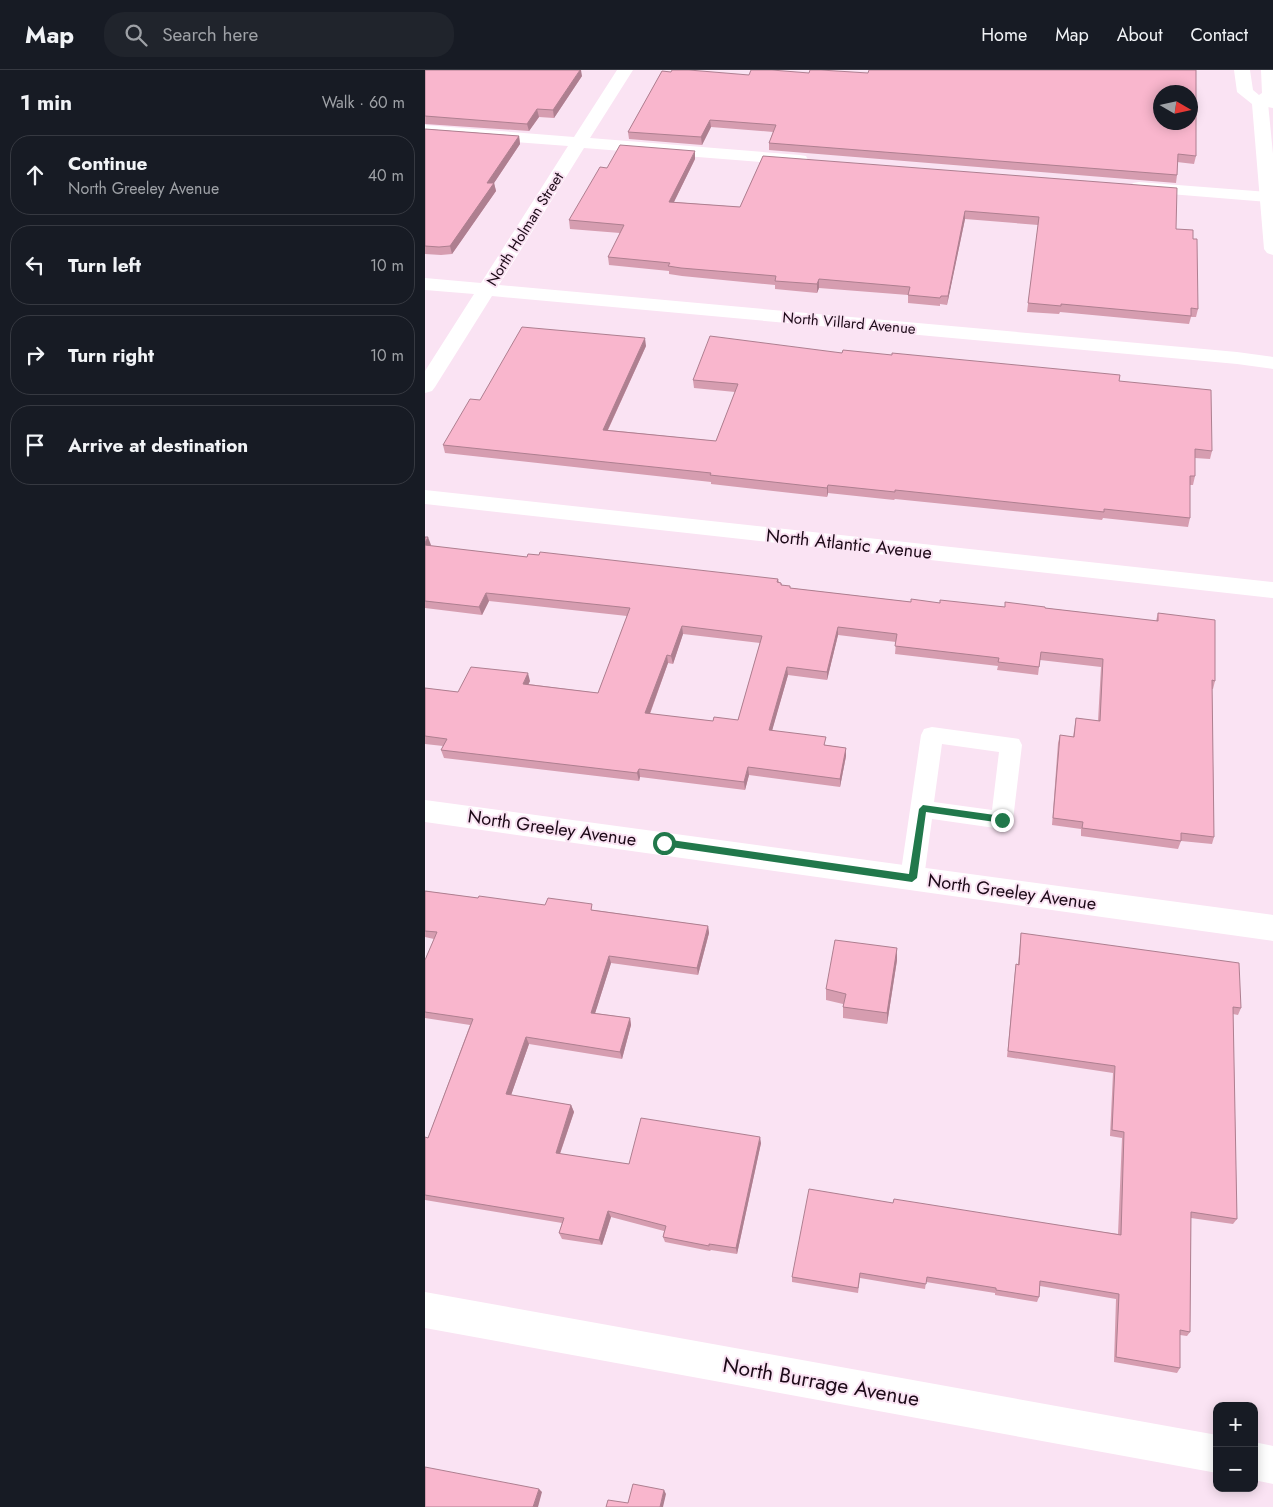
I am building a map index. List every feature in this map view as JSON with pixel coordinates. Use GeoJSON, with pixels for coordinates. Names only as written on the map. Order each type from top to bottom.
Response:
{"type":"FeatureCollection","features":[{"type":"Feature","properties":{"kind":"street","name":"North Holman Street"},"geometry":{"type":"LineString","coordinates":[[425,387],[625,70]]}},
{"type":"Feature","properties":{"kind":"street"},"geometry":{"type":"LineString","coordinates":[[1242,70],[1245,92],[1266,102]]}},
{"type":"Feature","properties":{"kind":"street"},"geometry":{"type":"LineString","coordinates":[[1269,70],[1270,94],[1266,102],[1268,197],[1273,249]]}},
{"type":"Feature","properties":{"kind":"street"},"geometry":{"type":"LineString","coordinates":[[425,130],[818,161]]}},
{"type":"Feature","properties":{"kind":"street"},"geometry":{"type":"LineString","coordinates":[[1126,186],[1268,197]]}},
{"type":"Feature","properties":{"kind":"street","name":"North Villard Avenue"},"geometry":{"type":"LineString","coordinates":[[425,284],[1237,358],[1273,363]]}},
{"type":"Feature","properties":{"kind":"street","name":"North Atlantic Avenue"},"geometry":{"type":"LineString","coordinates":[[425,497],[1273,590]]}},
{"type":"Feature","properties":{"kind":"street","name":"North Greeley Avenue"},"geometry":{"type":"LineString","coordinates":[[425,811],[1273,928]]}},
{"type":"Feature","properties":{"kind":"street","name":"North Burrage Avenue"},"geometry":{"type":"LineString","coordinates":[[425,1310],[1213,1453]]}},
{"type":"Feature","properties":{"kind":"street"},"geometry":{"type":"LineString","coordinates":[[1258,1462],[1273,1465]]}},
{"type":"Feature","properties":{"kind":"lane"},"geometry":{"type":"LineString","coordinates":[[912,878],[932,735],[1011,745],[1002,820],[923,809]]}},
{"type":"Feature","properties":{"kind":"building"},"geometry":{"type":"Polygon","coordinates":[[[425,70],[580,70],[553,110],[537,109],[527,124],[425,116],[425,70]]]}},
{"type":"Feature","properties":{"kind":"building"},"geometry":{"type":"Polygon","coordinates":[[[689,70],[749,75],[751,70],[809,73],[810,70],[821,70],[868,73],[869,70],[1196,70],[1196,85],[1153,85],[1153,130],[1196,130],[1196,156],[1178,154],[1177,175],[769,143],[776,125],[710,120],[701,137],[628,132],[662,71],[689,70]]]}},
{"type":"Feature","properties":{"kind":"building"},"geometry":{"type":"Polygon","coordinates":[[[425,129],[519,136],[487,183],[494,183],[450,246],[425,246],[425,129]]]}},
{"type":"Feature","properties":{"kind":"building"},"geometry":{"type":"Polygon","coordinates":[[[620,145],[695,151],[669,202],[740,207],[763,156],[1177,188],[1176,229],[1193,230],[1193,239],[1197,239],[1198,309],[1191,308],[1191,316],[1061,304],[1061,306],[1028,303],[1039,217],[965,211],[948,296],[941,296],[940,298],[908,295],[910,287],[819,279],[817,284],[775,281],[776,276],[681,268],[668,266],[670,263],[608,257],[624,225],[569,220],[600,167],[607,168],[620,145]]]}},
{"type":"Feature","properties":{"kind":"building"},"geometry":{"type":"Polygon","coordinates":[[[522,327],[645,338],[603,430],[716,441],[738,384],[693,380],[710,336],[842,353],[843,350],[892,355],[892,353],[1120,375],[1119,381],[1211,390],[1212,451],[1195,449],[1195,476],[1190,476],[1190,518],[1104,509],[1104,512],[895,490],[895,492],[828,485],[827,488],[710,475],[711,473],[443,445],[470,399],[480,400],[522,327]]]}},
{"type":"Feature","properties":{"kind":"building"},"geometry":{"type":"Polygon","coordinates":[[[425,545],[527,557],[528,554],[539,555],[540,552],[778,579],[777,582],[781,583],[781,585],[790,586],[790,588],[911,602],[911,599],[940,603],[940,600],[1005,607],[1005,602],[1158,621],[1158,613],[1215,620],[1215,681],[1212,680],[1214,837],[1181,833],[1181,841],[1082,828],[1083,822],[1053,818],[1060,735],[1074,737],[1076,718],[1100,721],[1103,659],[1041,652],[1039,667],[998,662],[999,658],[895,646],[897,634],[838,627],[827,672],[787,667],[769,730],[826,737],[824,745],[846,748],[840,779],[748,767],[744,782],[639,769],[637,773],[441,750],[447,739],[425,736],[425,688],[458,692],[471,667],[528,673],[523,684],[598,693],[630,608],[486,593],[479,607],[425,601],[425,545]],[[682,626],[671,656],[667,655],[645,713],[713,721],[714,717],[738,720],[762,636],[682,626]]]}},
{"type":"Feature","properties":{"kind":"building"},"geometry":{"type":"Polygon","coordinates":[[[425,891],[545,905],[548,898],[592,904],[591,910],[708,926],[697,968],[609,956],[591,1013],[630,1018],[620,1052],[526,1037],[506,1094],[571,1105],[556,1153],[629,1164],[641,1118],[760,1137],[736,1248],[709,1244],[709,1246],[663,1237],[666,1226],[608,1211],[599,1240],[559,1233],[564,1218],[425,1195],[425,1137],[428,1138],[473,1019],[425,1012],[425,960],[437,932],[425,931],[425,891]]]}},
{"type":"Feature","properties":{"kind":"building"},"geometry":{"type":"Polygon","coordinates":[[[1021,933],[1239,963],[1241,1008],[1233,1007],[1237,1219],[1191,1212],[1190,1332],[1180,1330],[1180,1368],[1116,1357],[1119,1294],[1040,1281],[1039,1297],[927,1277],[926,1284],[860,1273],[858,1288],[792,1277],[809,1189],[893,1203],[894,1199],[1121,1235],[1124,1132],[1112,1130],[1115,1066],[1008,1051],[1016,964],[1019,965],[1021,933]]]}},
{"type":"Feature","properties":{"kind":"building"},"geometry":{"type":"Polygon","coordinates":[[[835,940],[897,948],[887,1013],[843,1007],[846,994],[826,989],[835,940]]]}},
{"type":"Feature","properties":{"kind":"building"},"geometry":{"type":"Polygon","coordinates":[[[425,1467],[539,1489],[533,1507],[425,1507],[425,1467]]]}},
{"type":"Feature","properties":{"kind":"building"},"geometry":{"type":"Polygon","coordinates":[[[633,1484],[664,1490],[660,1507],[606,1507],[608,1500],[628,1503],[633,1484]]]}},
{"type":"Feature","properties":{"kind":"route"},"geometry":{"type":"LineString","coordinates":[[664,843],[912,878],[923,809],[1002,820]]}}]}
